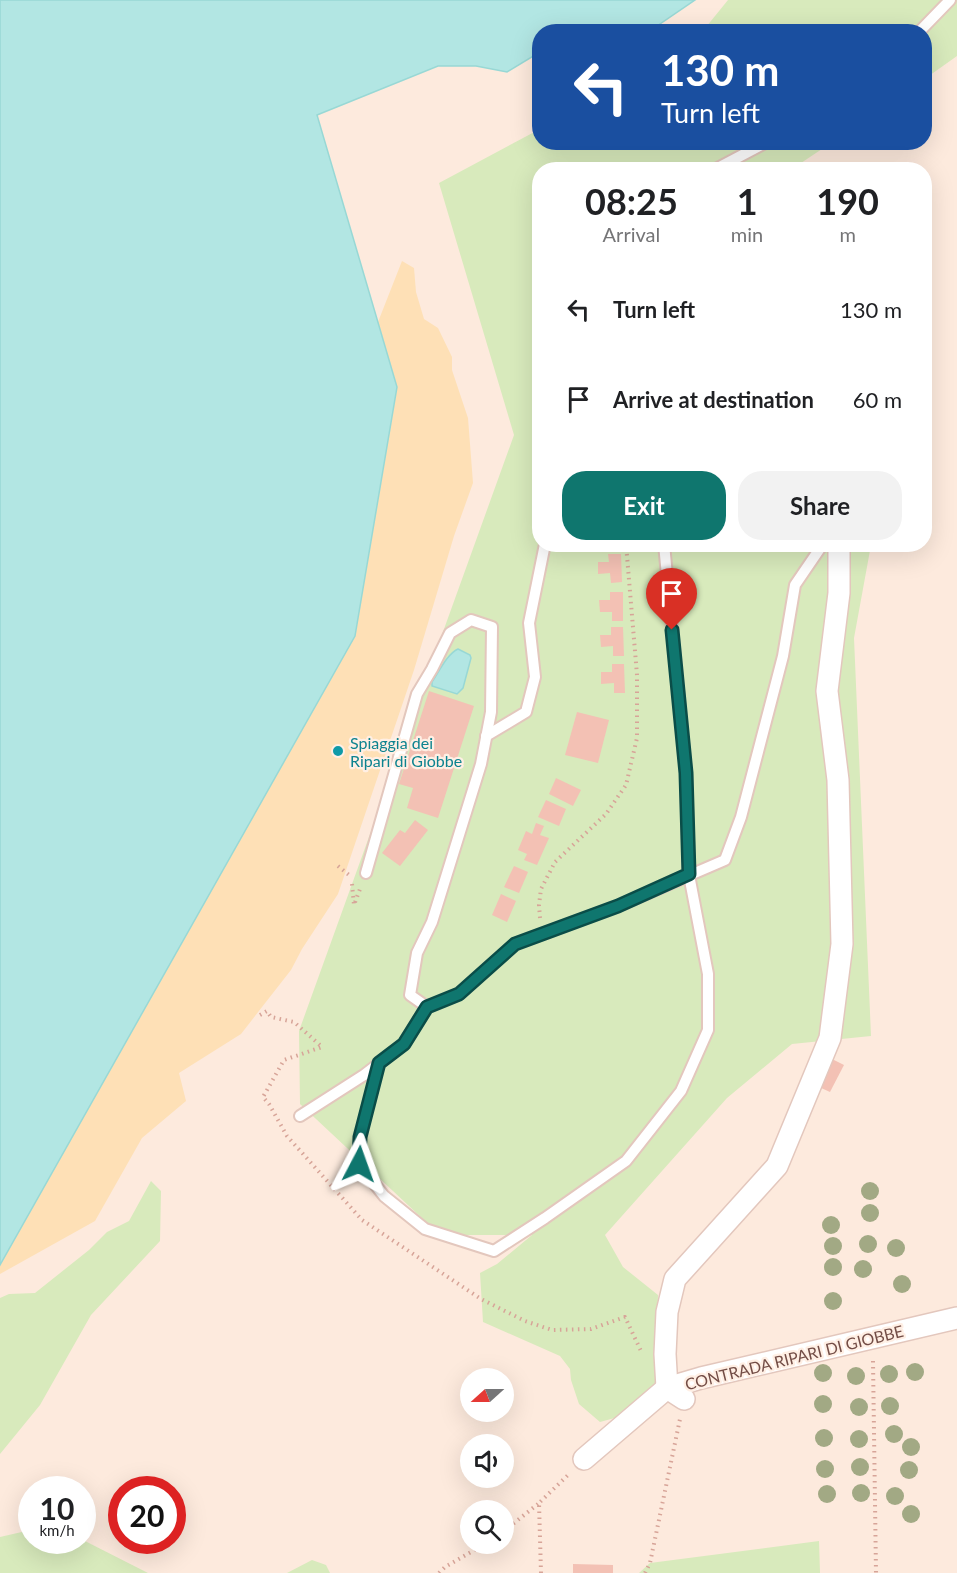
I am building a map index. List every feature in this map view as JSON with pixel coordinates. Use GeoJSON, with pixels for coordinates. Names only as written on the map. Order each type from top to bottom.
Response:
{"type":"FeatureCollection","features":[{"type":"Feature","properties":{"kind":"street"},"geometry":{"type":"LineString","coordinates":[[675,1394],[665,1354],[667,1312],[675,1279],[777,1166],[830,1038],[842,944],[838,780],[827,691],[839,593],[833,552]]}},
{"type":"Feature","properties":{"kind":"street","name":"CONTRADA RIPARI DI GIOBBE"},"geometry":{"type":"LineString","coordinates":[[584,1459],[701,1378],[957,1318]]}},
{"type":"Feature","properties":{"kind":"lane"},"geometry":{"type":"LineString","coordinates":[[927,24],[950,0]]}},
{"type":"Feature","properties":{"kind":"lane"},"geometry":{"type":"LineString","coordinates":[[729,162],[751,150]]}},
{"type":"Feature","properties":{"kind":"lane"},"geometry":{"type":"LineString","coordinates":[[486,736],[526,712],[535,677],[529,623],[543,552]]}},
{"type":"Feature","properties":{"kind":"lane"},"geometry":{"type":"LineString","coordinates":[[379,1063],[360,1137],[359,1164],[384,1196],[425,1229],[494,1251],[626,1161],[681,1091],[708,1030],[708,974],[689,874],[686,773],[665,552]]}},
{"type":"Feature","properties":{"kind":"lane"},"geometry":{"type":"LineString","coordinates":[[300,1116],[364,1075],[404,1044],[427,1007],[459,994],[515,944],[618,906],[725,860],[741,817],[783,656],[795,585],[826,552]]}},
{"type":"Feature","properties":{"kind":"lane"},"geometry":{"type":"LineString","coordinates":[[366,873],[417,694],[450,633],[471,620],[492,627],[491,712],[481,764],[432,922],[417,953],[410,995],[427,1007]]}},
{"type":"Feature","properties":{"kind":"path"},"geometry":{"type":"LineString","coordinates":[[540,935],[541,889],[555,862],[606,814],[626,785],[637,738],[637,675],[627,552]]}},
{"type":"Feature","properties":{"kind":"path"},"geometry":{"type":"LineString","coordinates":[[872,1338],[876,1573]]}},
{"type":"Feature","properties":{"kind":"path"},"geometry":{"type":"LineString","coordinates":[[645,1573],[650,1563],[675,1394]]}},
{"type":"Feature","properties":{"kind":"path"},"geometry":{"type":"LineString","coordinates":[[514,1523],[539,1503],[584,1459]]}},
{"type":"Feature","properties":{"kind":"path"},"geometry":{"type":"LineString","coordinates":[[539,1503],[541,1573]]}},
{"type":"Feature","properties":{"kind":"path"},"geometry":{"type":"LineString","coordinates":[[439,1573],[468,1554]]}},
{"type":"Feature","properties":{"kind":"green space"},"geometry":{"type":"Polygon","coordinates":[[[728,0],[957,0],[957,56],[932,74],[932,24],[708,24],[728,0]]]}},
{"type":"Feature","properties":{"kind":"green space"},"geometry":{"type":"Polygon","coordinates":[[[532,133],[532,150],[820,150],[802,162],[532,162],[532,552],[870,552],[854,638],[871,1036],[792,1044],[727,1098],[605,1235],[623,1267],[658,1295],[655,1387],[629,1414],[600,1422],[579,1404],[570,1369],[560,1356],[483,1322],[480,1273],[497,1264],[532,1235],[440,1235],[300,1104],[299,1031],[514,435],[439,183],[532,133]]]}},
{"type":"Feature","properties":{"kind":"green space"},"geometry":{"type":"Polygon","coordinates":[[[151,1181],[161,1191],[160,1241],[91,1315],[40,1405],[0,1454],[0,1298],[9,1294],[35,1293],[89,1250],[107,1232],[129,1221],[151,1181]]]}},
{"type":"Feature","properties":{"kind":"green space"},"geometry":{"type":"Polygon","coordinates":[[[18,1533],[18,1554],[96,1554],[96,1547],[148,1573],[0,1573],[0,1537],[18,1533]]]}},
{"type":"Feature","properties":{"kind":"green space"},"geometry":{"type":"Polygon","coordinates":[[[819,1541],[820,1573],[639,1573],[650,1563],[819,1541]]]}},
{"type":"Feature","properties":{"kind":"green space"},"geometry":{"type":"Polygon","coordinates":[[[312,1560],[326,1565],[330,1573],[287,1573],[312,1560]]]}},
{"type":"Feature","properties":{"kind":"sand","name":"Spiaggia dei Ripari di Giobbe"},"geometry":{"type":"Polygon","coordinates":[[[402,261],[414,268],[416,292],[424,319],[438,328],[452,357],[452,370],[468,418],[473,483],[454,536],[414,670],[338,894],[291,970],[241,1034],[179,1073],[186,1101],[142,1138],[95,1221],[0,1274],[0,1265],[187,934],[230,850],[271,785],[355,636],[397,387],[378,322],[402,261]]]}},
{"type":"Feature","properties":{"kind":"water"},"geometry":{"type":"Polygon","coordinates":[[[0,0],[695,0],[660,24],[532,24],[532,57],[507,72],[476,66],[438,66],[317,115],[397,387],[355,636],[0,1265],[0,0]]]}},
{"type":"Feature","properties":{"kind":"water"},"geometry":{"type":"Polygon","coordinates":[[[458,649],[470,655],[471,658],[463,688],[457,694],[432,686],[432,682],[450,655],[458,649]]]}},
{"type":"Feature","properties":{"kind":"building"},"geometry":{"type":"Polygon","coordinates":[[[608,554],[621,554],[622,582],[611,583],[610,573],[598,574],[598,562],[609,562],[608,554]]]}},
{"type":"Feature","properties":{"kind":"building"},"geometry":{"type":"Polygon","coordinates":[[[610,592],[623,592],[623,621],[612,621],[612,612],[600,612],[599,600],[610,600],[610,592]]]}},
{"type":"Feature","properties":{"kind":"building"},"geometry":{"type":"Polygon","coordinates":[[[611,627],[623,627],[624,656],[613,656],[613,646],[601,647],[600,635],[611,635],[611,627]]]}},
{"type":"Feature","properties":{"kind":"building"},"geometry":{"type":"Polygon","coordinates":[[[612,664],[624,664],[625,693],[614,693],[614,683],[601,684],[601,672],[612,672],[612,664]]]}},
{"type":"Feature","properties":{"kind":"building"},"geometry":{"type":"Polygon","coordinates":[[[429,691],[474,706],[438,818],[407,808],[413,788],[399,784],[429,691]]]}},
{"type":"Feature","properties":{"kind":"building"},"geometry":{"type":"Polygon","coordinates":[[[577,712],[609,720],[598,763],[565,755],[577,712]]]}},
{"type":"Feature","properties":{"kind":"building"},"geometry":{"type":"Polygon","coordinates":[[[556,778],[581,790],[573,806],[549,794],[556,778]]]}},
{"type":"Feature","properties":{"kind":"building"},"geometry":{"type":"Polygon","coordinates":[[[546,800],[566,809],[559,826],[538,817],[546,800]]]}},
{"type":"Feature","properties":{"kind":"building"},"geometry":{"type":"Polygon","coordinates":[[[415,820],[428,830],[400,866],[382,853],[400,830],[405,833],[415,820]]]}},
{"type":"Feature","properties":{"kind":"building"},"geometry":{"type":"Polygon","coordinates":[[[536,823],[544,826],[540,835],[549,838],[537,865],[524,860],[527,854],[518,850],[526,831],[532,834],[536,823]]]}},
{"type":"Feature","properties":{"kind":"building"},"geometry":{"type":"Polygon","coordinates":[[[514,866],[528,872],[519,893],[504,887],[514,866]]]}},
{"type":"Feature","properties":{"kind":"building"},"geometry":{"type":"Polygon","coordinates":[[[501,894],[516,901],[507,922],[492,915],[501,894]]]}},
{"type":"Feature","properties":{"kind":"building"},"geometry":{"type":"Polygon","coordinates":[[[832,1059],[844,1065],[830,1092],[819,1087],[832,1059]]]}},
{"type":"Feature","properties":{"kind":"building"},"geometry":{"type":"Polygon","coordinates":[[[573,1564],[613,1565],[613,1573],[573,1573],[573,1564]]]}},
{"type":"Feature","properties":{"kind":"place","name":"Spiaggia dei Ripari di Giobbe"},"geometry":{"type":"Point","coordinates":[338,751]}},
{"type":"Feature","properties":{"kind":"route"},"geometry":{"type":"LineString","coordinates":[[359,1164],[360,1137],[379,1063],[404,1044],[427,1007],[459,994],[515,944],[618,906],[689,874],[686,773],[672,630]]}}]}
